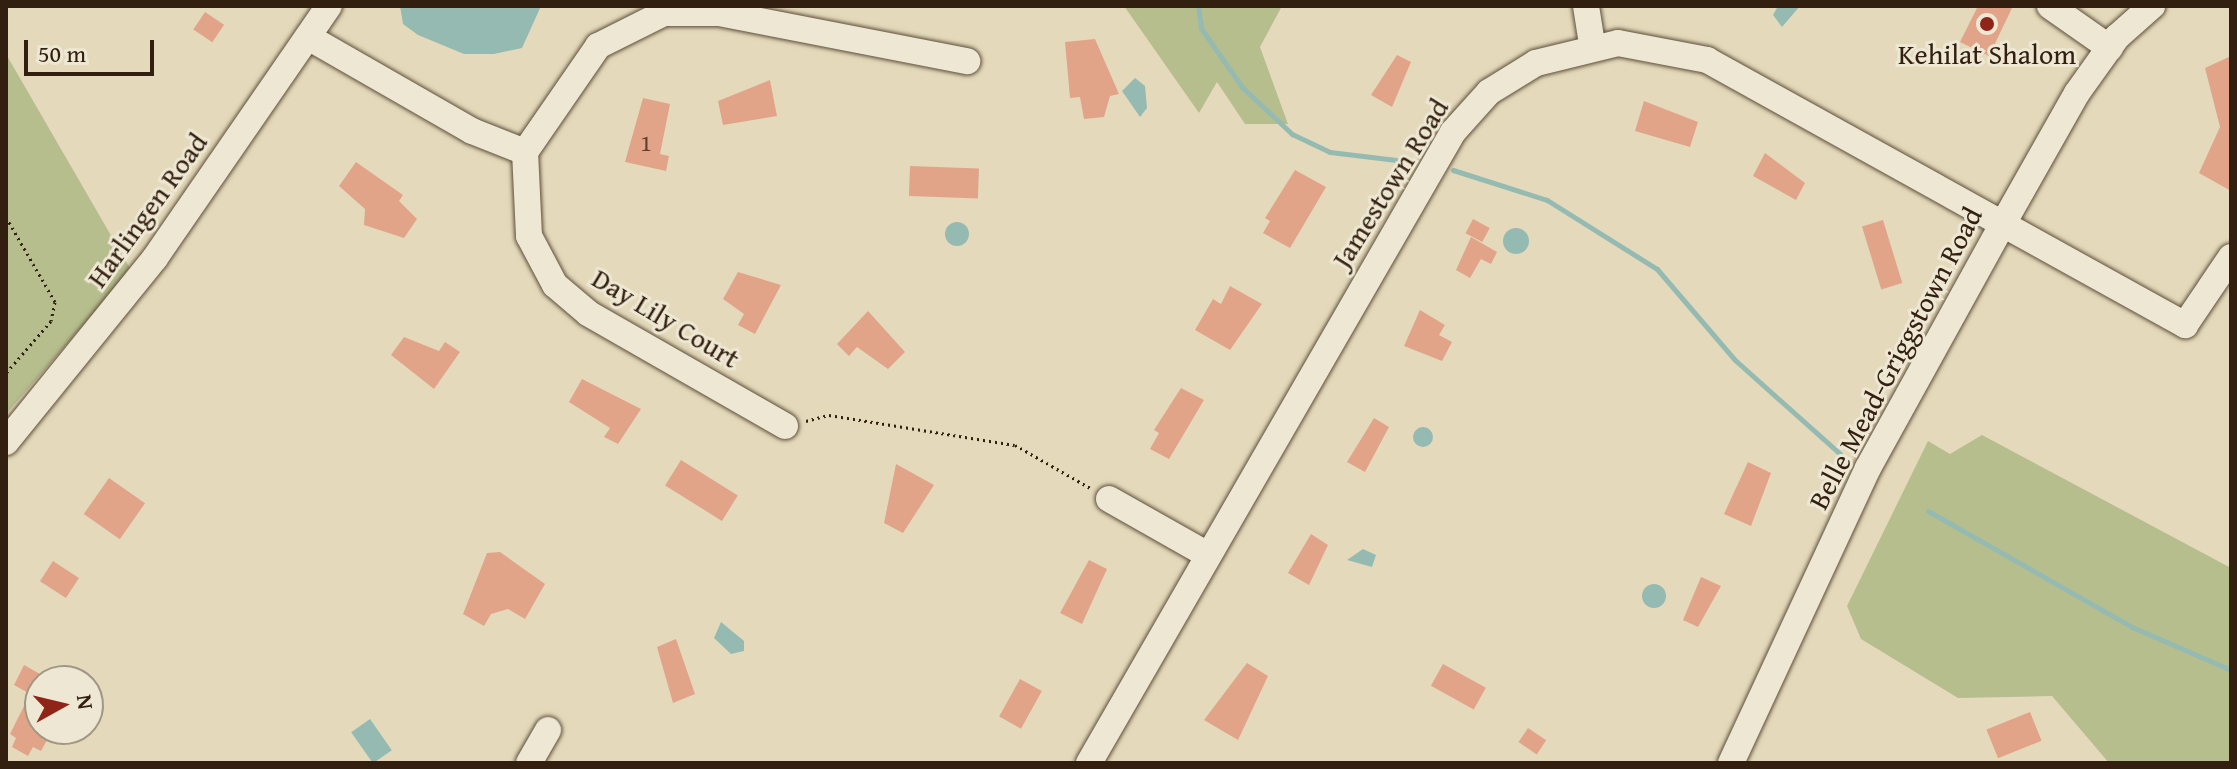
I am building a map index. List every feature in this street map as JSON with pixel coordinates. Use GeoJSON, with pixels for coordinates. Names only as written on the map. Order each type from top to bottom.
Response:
{"type":"FeatureCollection","features":[{"type":"Feature","properties":{"kind":"street","name":"Harlingen Road"},"geometry":{"type":"LineString","coordinates":[[6,442],[155,258],[329,6]]}},
{"type":"Feature","properties":{"kind":"street"},"geometry":{"type":"LineString","coordinates":[[1586,6],[1592,44]]}},
{"type":"Feature","properties":{"kind":"street"},"geometry":{"type":"LineString","coordinates":[[2050,6],[2110,48]]}},
{"type":"Feature","properties":{"kind":"street","name":"Belle Mead-Griggstown Road"},"geometry":{"type":"LineString","coordinates":[[1731,763],[1868,468],[2004,222],[2110,48],[2152,6]]}},
{"type":"Feature","properties":{"kind":"street"},"geometry":{"type":"LineString","coordinates":[[308,37],[459,125],[525,152],[598,46],[664,13],[719,13],[967,61]]}},
{"type":"Feature","properties":{"kind":"street","name":"Jamestown Road"},"geometry":{"type":"LineString","coordinates":[[1089,763],[1453,132],[1512,76],[1592,44],[1651,44],[1707,60],[2185,325],[2231,257]]}},
{"type":"Feature","properties":{"kind":"street","name":"Day Lily Court"},"geometry":{"type":"LineString","coordinates":[[525,152],[529,236],[555,285],[588,313],[785,426]]}},
{"type":"Feature","properties":{"kind":"street"},"geometry":{"type":"LineString","coordinates":[[1109,499],[1208,555]]}},
{"type":"Feature","properties":{"kind":"street"},"geometry":{"type":"LineString","coordinates":[[529,763],[548,730]]}},
{"type":"Feature","properties":{"kind":"path"},"geometry":{"type":"LineString","coordinates":[[6,217],[55,302],[51,321],[6,373]]}},
{"type":"Feature","properties":{"kind":"path"},"geometry":{"type":"LineString","coordinates":[[785,426],[829,415],[1015,445],[1109,499]]}},
{"type":"Feature","properties":{"kind":"green space"},"geometry":{"type":"Polygon","coordinates":[[[1124,6],[1282,6],[1260,47],[1288,124],[1245,124],[1217,82],[1199,113],[1124,6]]]}},
{"type":"Feature","properties":{"kind":"green space"},"geometry":{"type":"Polygon","coordinates":[[[6,54],[131,270],[6,414],[6,54]]]}},
{"type":"Feature","properties":{"kind":"green space"},"geometry":{"type":"Polygon","coordinates":[[[1982,435],[2231,568],[2231,763],[2109,763],[2052,696],[1958,698],[1861,639],[1847,606],[1928,441],[1950,454],[1982,435]]]}},
{"type":"Feature","properties":{"kind":"water"},"geometry":{"type":"Polygon","coordinates":[[[400,6],[541,6],[522,48],[494,54],[464,54],[418,35],[403,24],[400,6]]]}},
{"type":"Feature","properties":{"kind":"water"},"geometry":{"type":"Polygon","coordinates":[[[1778,6],[1800,6],[1782,27],[1773,15],[1778,6]]]}},
{"type":"Feature","properties":{"kind":"water"},"geometry":{"type":"Polygon","coordinates":[[[1135,78],[1145,86],[1147,108],[1140,117],[1122,91],[1135,78]]]}},
{"type":"Feature","properties":{"kind":"water"},"geometry":{"type":"Polygon","coordinates":[[[957,222],[965,226],[969,234],[965,242],[957,246],[949,242],[945,234],[949,226],[957,222]]]}},
{"type":"Feature","properties":{"kind":"water"},"geometry":{"type":"Polygon","coordinates":[[[1516,228],[1525,232],[1529,241],[1525,250],[1516,254],[1507,250],[1503,241],[1507,232],[1516,228]]]}},
{"type":"Feature","properties":{"kind":"water"},"geometry":{"type":"Polygon","coordinates":[[[1423,427],[1430,430],[1433,437],[1430,444],[1423,447],[1416,444],[1413,437],[1416,430],[1423,427]]]}},
{"type":"Feature","properties":{"kind":"water"},"geometry":{"type":"Polygon","coordinates":[[[1363,549],[1376,555],[1372,567],[1347,560],[1363,549]]]}},
{"type":"Feature","properties":{"kind":"water"},"geometry":{"type":"Polygon","coordinates":[[[1654,584],[1663,587],[1666,596],[1663,605],[1654,608],[1645,605],[1642,596],[1645,587],[1654,584]]]}},
{"type":"Feature","properties":{"kind":"water"},"geometry":{"type":"Polygon","coordinates":[[[721,622],[744,641],[744,651],[731,654],[714,638],[721,622]]]}},
{"type":"Feature","properties":{"kind":"water"},"geometry":{"type":"Polygon","coordinates":[[[370,719],[392,750],[373,763],[351,732],[370,719]]]}},
{"type":"Feature","properties":{"kind":"building","name":"Kehilat Shalom"},"geometry":{"type":"Polygon","coordinates":[[[1978,6],[2013,6],[1989,56],[1960,42],[1978,6]]]}},
{"type":"Feature","properties":{"kind":"building"},"geometry":{"type":"Polygon","coordinates":[[[205,12],[224,25],[212,42],[193,29],[205,12]]]}},
{"type":"Feature","properties":{"kind":"building"},"geometry":{"type":"Polygon","coordinates":[[[1095,39],[1119,94],[1110,96],[1104,117],[1084,119],[1080,97],[1070,98],[1065,42],[1095,39]]]}},
{"type":"Feature","properties":{"kind":"building"},"geometry":{"type":"Polygon","coordinates":[[[1397,55],[1411,62],[1392,107],[1371,95],[1397,55]]]}},
{"type":"Feature","properties":{"kind":"building"},"geometry":{"type":"Polygon","coordinates":[[[2231,56],[2231,191],[2199,173],[2220,127],[2205,68],[2231,56]]]}},
{"type":"Feature","properties":{"kind":"building"},"geometry":{"type":"Polygon","coordinates":[[[770,80],[777,116],[723,125],[718,101],[770,80]]]}},
{"type":"Feature","properties":{"kind":"building"},"geometry":{"type":"Polygon","coordinates":[[[643,98],[670,104],[660,154],[669,156],[666,171],[625,162],[643,98]]]}},
{"type":"Feature","properties":{"kind":"building"},"geometry":{"type":"Polygon","coordinates":[[[1644,101],[1698,122],[1690,147],[1635,131],[1644,101]]]}},
{"type":"Feature","properties":{"kind":"building"},"geometry":{"type":"Polygon","coordinates":[[[1765,153],[1805,183],[1796,200],[1753,176],[1765,153]]]}},
{"type":"Feature","properties":{"kind":"building"},"geometry":{"type":"Polygon","coordinates":[[[356,162],[403,195],[399,201],[417,219],[404,238],[364,225],[365,209],[339,186],[356,162]]]}},
{"type":"Feature","properties":{"kind":"building"},"geometry":{"type":"Polygon","coordinates":[[[910,166],[979,168],[978,198],[909,196],[910,166]]]}},
{"type":"Feature","properties":{"kind":"building"},"geometry":{"type":"Polygon","coordinates":[[[1295,170],[1326,187],[1290,248],[1263,233],[1270,221],[1265,218],[1295,170]]]}},
{"type":"Feature","properties":{"kind":"building"},"geometry":{"type":"Polygon","coordinates":[[[1473,219],[1490,228],[1482,242],[1465,233],[1473,219]]]}},
{"type":"Feature","properties":{"kind":"building"},"geometry":{"type":"Polygon","coordinates":[[[1883,220],[1902,283],[1881,290],[1862,226],[1883,220]]]}},
{"type":"Feature","properties":{"kind":"building"},"geometry":{"type":"Polygon","coordinates":[[[1471,237],[1497,252],[1491,264],[1481,259],[1470,278],[1456,270],[1471,237]]]}},
{"type":"Feature","properties":{"kind":"building"},"geometry":{"type":"Polygon","coordinates":[[[738,272],[781,285],[755,334],[738,325],[744,314],[723,299],[738,272]]]}},
{"type":"Feature","properties":{"kind":"building"},"geometry":{"type":"Polygon","coordinates":[[[1230,286],[1262,304],[1230,350],[1195,330],[1213,299],[1221,304],[1230,286]]]}},
{"type":"Feature","properties":{"kind":"building"},"geometry":{"type":"Polygon","coordinates":[[[1420,310],[1445,325],[1439,335],[1452,342],[1442,361],[1404,346],[1420,310]]]}},
{"type":"Feature","properties":{"kind":"building"},"geometry":{"type":"Polygon","coordinates":[[[868,311],[905,352],[888,369],[857,347],[849,356],[837,344],[868,311]]]}},
{"type":"Feature","properties":{"kind":"building"},"geometry":{"type":"Polygon","coordinates":[[[404,337],[439,351],[445,342],[460,352],[434,389],[391,355],[404,337]]]}},
{"type":"Feature","properties":{"kind":"building"},"geometry":{"type":"Polygon","coordinates":[[[582,379],[641,409],[618,444],[604,437],[610,428],[569,402],[582,379]]]}},
{"type":"Feature","properties":{"kind":"building"},"geometry":{"type":"Polygon","coordinates":[[[1181,388],[1204,400],[1169,459],[1150,449],[1159,433],[1154,430],[1181,388]]]}},
{"type":"Feature","properties":{"kind":"building"},"geometry":{"type":"Polygon","coordinates":[[[1374,418],[1389,427],[1365,472],[1347,462],[1374,418]]]}},
{"type":"Feature","properties":{"kind":"building"},"geometry":{"type":"Polygon","coordinates":[[[681,460],[738,496],[722,521],[665,485],[681,460]]]}},
{"type":"Feature","properties":{"kind":"building"},"geometry":{"type":"Polygon","coordinates":[[[1748,462],[1771,473],[1751,526],[1724,514],[1748,462]]]}},
{"type":"Feature","properties":{"kind":"building"},"geometry":{"type":"Polygon","coordinates":[[[896,464],[934,485],[903,533],[884,523],[896,464]]]}},
{"type":"Feature","properties":{"kind":"building"},"geometry":{"type":"Polygon","coordinates":[[[109,478],[145,503],[120,539],[84,514],[109,478]]]}},
{"type":"Feature","properties":{"kind":"building"},"geometry":{"type":"Polygon","coordinates":[[[1311,534],[1328,545],[1309,585],[1288,573],[1311,534]]]}},
{"type":"Feature","properties":{"kind":"building"},"geometry":{"type":"Polygon","coordinates":[[[500,552],[545,584],[525,619],[508,609],[491,614],[484,626],[463,614],[487,553],[500,552]]]}},
{"type":"Feature","properties":{"kind":"building"},"geometry":{"type":"Polygon","coordinates":[[[1089,560],[1107,569],[1082,624],[1060,613],[1089,560]]]}},
{"type":"Feature","properties":{"kind":"building"},"geometry":{"type":"Polygon","coordinates":[[[53,561],[79,578],[66,598],[40,581],[53,561]]]}},
{"type":"Feature","properties":{"kind":"building"},"geometry":{"type":"Polygon","coordinates":[[[1701,577],[1721,586],[1698,627],[1683,620],[1701,577]]]}},
{"type":"Feature","properties":{"kind":"building"},"geometry":{"type":"Polygon","coordinates":[[[676,639],[695,694],[673,703],[657,647],[676,639]]]}},
{"type":"Feature","properties":{"kind":"building"},"geometry":{"type":"Polygon","coordinates":[[[1247,663],[1268,676],[1238,740],[1204,720],[1247,663]]]}},
{"type":"Feature","properties":{"kind":"building"},"geometry":{"type":"Polygon","coordinates":[[[1443,664],[1486,688],[1474,710],[1431,686],[1443,664]]]}},
{"type":"Feature","properties":{"kind":"building"},"geometry":{"type":"Polygon","coordinates":[[[24,665],[24,691],[14,685],[24,665]]]}},
{"type":"Feature","properties":{"kind":"building"},"geometry":{"type":"Polygon","coordinates":[[[1020,679],[1042,691],[1021,729],[999,717],[1020,679]]]}},
{"type":"Feature","properties":{"kind":"building"},"geometry":{"type":"Polygon","coordinates":[[[24,706],[24,745],[44,745],[41,751],[33,747],[28,756],[12,747],[16,738],[10,734],[24,706]]]}},
{"type":"Feature","properties":{"kind":"building"},"geometry":{"type":"Polygon","coordinates":[[[2030,712],[2042,741],[1998,758],[1986,730],[2030,712]]]}},
{"type":"Feature","properties":{"kind":"building"},"geometry":{"type":"Polygon","coordinates":[[[1528,728],[1546,740],[1537,754],[1518,742],[1528,728]]]}},
{"type":"Feature","properties":{"kind":"waterway"},"geometry":{"type":"LineString","coordinates":[[1198,6],[1201,28],[1242,87],[1292,134],[1330,152],[1404,161]]}},
{"type":"Feature","properties":{"kind":"waterway"},"geometry":{"type":"LineString","coordinates":[[1453,170],[1547,200],[1657,269],[1735,360],[1840,454]]}},
{"type":"Feature","properties":{"kind":"waterway"},"geometry":{"type":"LineString","coordinates":[[1928,511],[2132,627],[2231,670]]}},
{"type":"Feature","properties":{"kind":"place","name":"Kehilat Shalom"},"geometry":{"type":"Point","coordinates":[1987,24]}}]}
